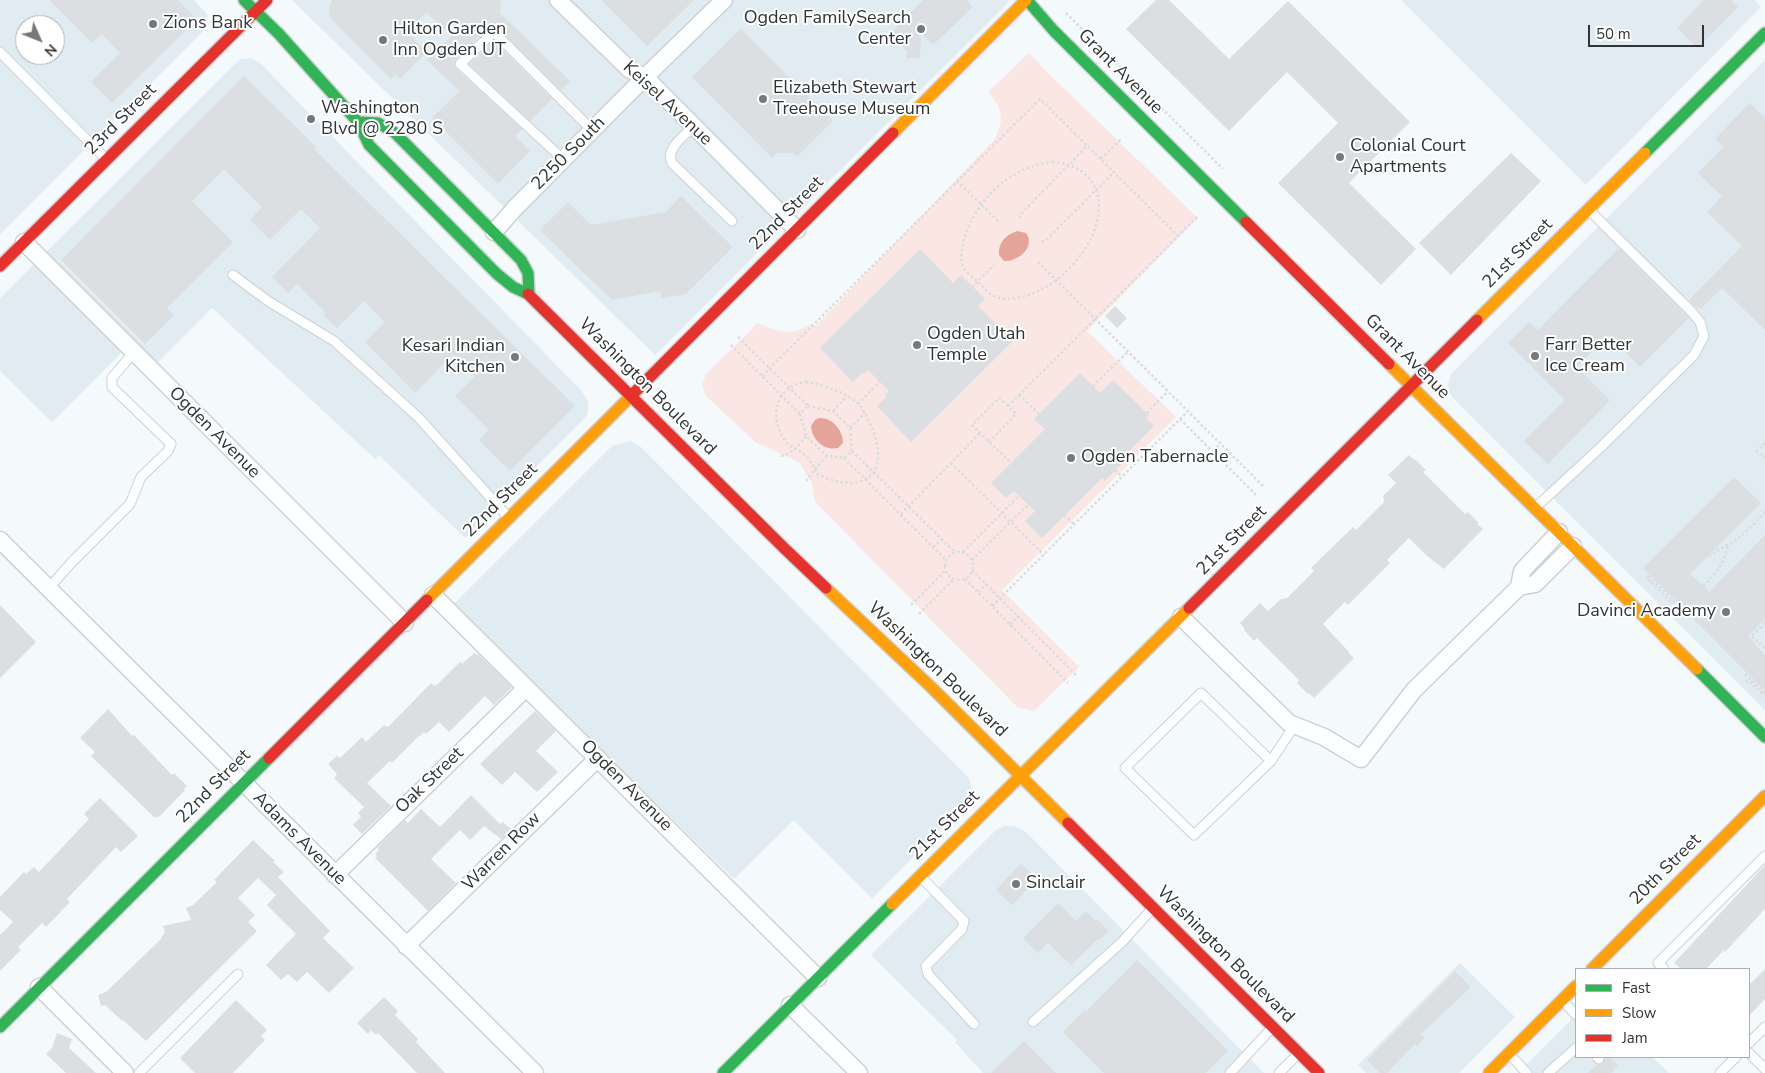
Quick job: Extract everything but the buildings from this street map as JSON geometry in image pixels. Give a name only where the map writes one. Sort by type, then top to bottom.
[{"type":"street","name":"Washington Boulevard","points":[[244,0],[279,34],[358,122],[360,130],[369,145],[504,281],[512,287],[529,294],[784,548],[884,641],[1319,1073]]},
{"type":"street","name":"23rd Street","points":[[0,266],[267,0]]},
{"type":"street","name":"Keisel Avenue","points":[[558,0],[630,70],[645,78],[797,230]]},
{"type":"street","name":"2250 South","points":[[494,232],[592,131],[724,0]]},
{"type":"street","name":"22nd Street","points":[[0,1027],[1027,0]]},
{"type":"street","name":"Grant Avenue","points":[[1027,0],[1054,31],[1765,737]]},
{"type":"street","name":"21st Street","points":[[723,1073],[1765,33]]},
{"type":"street","points":[[358,122],[378,123],[394,132],[494,232],[525,266],[530,280],[529,294]]},
{"type":"street","name":"Ogden Avenue","points":[[24,242],[405,622]]},
{"type":"street","points":[[1519,587],[1522,571],[1559,532]]},
{"type":"street","name":"Adams Avenue","points":[[0,540],[535,1073]]},
{"type":"street","points":[[1181,616],[1289,723],[1324,737],[1361,759],[1414,690],[1519,587],[1535,584],[1573,546]]},
{"type":"street","name":"Ogden Avenue","points":[[433,595],[818,978]]},
{"type":"street","name":"Oak Street","points":[[335,875],[526,688]]},
{"type":"street","name":"Warren Row","points":[[406,946],[598,758]]},
{"type":"street","name":"20th Street","points":[[1593,968],[1765,796]]},
{"type":"street","points":[[39,987],[125,1073]]},
{"type":"street","points":[[1490,1073],[1575,987]]},
{"type":"street","points":[[790,1005],[859,1073]]},
{"type":"lane","points":[[564,160],[460,64],[494,32],[592,131]]},
{"type":"lane","points":[[0,52],[107,159]]},
{"type":"lane","points":[[694,126],[670,152],[670,159],[672,164],[732,221]]},
{"type":"lane","points":[[1535,508],[1601,447],[1694,355],[1704,336],[1700,322],[1691,311],[1588,209]]},
{"type":"lane","points":[[233,275],[268,301],[334,341],[418,417],[509,518]]},
{"type":"lane","points":[[49,588],[71,563],[130,504],[141,477],[168,451],[171,444],[112,387],[112,378],[134,352]]},
{"type":"lane","points":[[1271,761],[1201,693],[1125,768],[1194,835],[1271,761],[1294,726]]},
{"type":"lane","points":[[1663,968],[1658,963],[1765,856]]},
{"type":"lane","points":[[919,876],[964,921],[962,929],[926,966],[928,974],[974,1024]]},
{"type":"lane","points":[[1033,1022],[1122,942],[1153,908]]},
{"type":"lane","points":[[139,1073],[238,974]]},
{"type":"lane","points":[[1562,1000],[1575,1014]]},
{"type":"lane","points":[[1230,1073],[1273,1027]]},
{"type":"lane","points":[[1750,1042],[1765,1027]]},
{"type":"lane","points":[[1548,1073],[1575,1049]]},
{"type":"lane","points":[[1279,1073],[1299,1053]]},
{"type":"lane","points":[[1508,1054],[1527,1073]]},
{"type":"lane","points":[[1750,1054],[1765,1069]]},
{"type":"lane","points":[[1720,1073],[1735,1058]]},
{"type":"path","points":[[762,376],[1040,99],[1178,236]]},
{"type":"path","points":[[1101,159],[1122,138]]},
{"type":"path","points":[[1019,218],[1088,146]]},
{"type":"path","points":[[1052,162],[1070,164],[1086,173],[1096,189],[1098,210],[1092,236],[1078,258],[1056,280],[1023,297],[998,299],[991,295],[964,268],[962,251],[974,215],[999,185],[1024,169],[1037,164],[1052,162]]},
{"type":"path","points":[[1042,242],[1114,172]]},
{"type":"path","points":[[957,181],[999,222]]},
{"type":"path","points":[[1008,406],[1197,217]]},
{"type":"path","points":[[1038,262],[1264,487]]},
{"type":"path","points":[[972,286],[994,265]]},
{"type":"path","points":[[738,337],[808,406],[833,411],[850,428],[852,451],[955,552]]},
{"type":"path","points":[[730,345],[800,414],[806,436],[828,456],[844,458],[946,560]]},
{"type":"path","points":[[1093,386],[1128,352]]},
{"type":"path","points":[[858,404],[880,382]]},
{"type":"path","points":[[798,383],[816,383],[847,396],[858,404],[865,414],[877,443],[878,454],[874,472],[866,480],[840,483],[817,474],[815,468],[801,452],[789,445],[784,438],[777,419],[777,409],[781,395],[789,387],[798,383]]},
{"type":"path","points":[[1147,413],[1168,392]]},
{"type":"path","points":[[1019,394],[1039,414]]},
{"type":"path","points":[[833,411],[847,396]]},
{"type":"path","points":[[990,442],[1016,414],[999,398],[972,425],[1011,463]]},
{"type":"path","points":[[800,414],[808,406]]},
{"type":"path","points":[[992,606],[1188,411]]},
{"type":"path","points":[[850,428],[865,414]]},
{"type":"path","points":[[1180,419],[1256,495]]},
{"type":"path","points":[[901,515],[980,433]]},
{"type":"path","points":[[781,456],[795,449],[806,436]]},
{"type":"path","points":[[1765,443],[1757,451],[1765,458]]},
{"type":"path","points":[[1205,462],[1204,460],[1220,444]]},
{"type":"path","points":[[844,458],[852,451]]},
{"type":"path","points":[[806,482],[815,468],[828,456]]},
{"type":"path","points":[[951,462],[1044,555]]},
{"type":"path","points":[[1115,470],[1122,477]]},
{"type":"path","points":[[963,552],[1019,496]]},
{"type":"path","points":[[972,560],[1028,504]]},
{"type":"path","points":[[1709,555],[1728,545],[1753,526],[1765,512]]},
{"type":"path","points":[[1064,515],[1075,525]]},
{"type":"path","points":[[933,547],[942,539]]},
{"type":"path","points":[[1703,586],[1714,575],[1725,559],[1728,545]]},
{"type":"path","points":[[919,614],[954,579],[965,578],[972,570],[972,560],[963,552],[955,552],[949,555],[946,560],[946,570],[954,579]]},
{"type":"path","points":[[910,606],[946,570]]},
{"type":"path","points":[[972,570],[1076,675]]},
{"type":"path","points":[[1649,575],[1674,601],[1672,603],[1651,585],[1647,578],[1649,575]]},
{"type":"path","points":[[965,578],[1068,683]]},
{"type":"path","points":[[978,592],[986,584]]},
{"type":"path","points":[[1010,624],[1018,616]]},
{"type":"path","points":[[1765,623],[1751,636],[1765,648]]},
{"type":"path","points":[[1746,673],[1765,695],[1747,681],[1744,675],[1746,673]]},
{"type":"shaded area","points":[[0,0],[194,0],[206,13],[208,19],[206,28],[0,234]]},
{"type":"shaded area","points":[[292,0],[1007,0],[1009,2],[655,355]]},
{"type":"shaded area","points":[[1401,0],[1755,0],[1761,7],[1586,185]]},
{"type":"shaded area","points":[[1029,53],[1198,218],[1087,331],[1176,417],[1002,590],[1079,667],[1034,711],[1017,707],[815,502],[812,483],[799,462],[755,442],[706,396],[702,385],[706,374],[758,323],[784,332],[797,331],[811,324],[816,326],[994,140],[1000,126],[1001,115],[997,104],[988,92]]},
{"type":"shaded area","points":[[251,58],[260,63],[581,390],[588,401],[588,413],[584,419],[465,538],[379,455],[375,459],[212,308],[154,366],[131,343],[52,422],[0,371],[0,298],[238,61]]},
{"type":"shaded area","points":[[1765,60],[1765,710],[1452,397],[1448,384],[1451,374]]},
{"type":"shaded area","points":[[1017,231],[1026,233],[1029,243],[1027,248],[1024,253],[1015,259],[1004,261],[999,255],[1001,243],[1006,237]]},
{"type":"shaded area","points":[[819,418],[832,422],[839,429],[843,443],[838,448],[828,448],[816,440],[811,426]]},
{"type":"shaded area","points":[[630,441],[641,447],[970,781],[972,793],[967,803],[872,898],[794,820],[734,879],[453,605],[612,446]]},
{"type":"shaded area","points":[[1004,826],[1015,826],[1026,832],[1264,1073],[983,1073],[955,1042],[957,1040],[871,955],[996,830]]},
{"type":"shaded area","points":[[1460,963],[1515,1017],[1459,1073],[1366,1073],[1358,1065]]},
{"type":"shaded area","points":[[1575,1016],[1575,1058],[1653,1058],[1669,1073],[1518,1073]]},
{"type":"traffic: fast","points":[[244,0],[279,34],[358,122],[369,145],[497,274],[513,287],[528,294]]},
{"type":"traffic: fast","points":[[1027,0],[1054,31],[1246,222]]},
{"type":"traffic: fast","points":[[1645,153],[1765,33]]},
{"type":"traffic: fast","points":[[358,122],[378,123],[394,132],[521,260],[528,273],[529,294]]},
{"type":"traffic: fast","points":[[1697,669],[1765,737]]},
{"type":"traffic: fast","points":[[0,1027],[269,758]]},
{"type":"traffic: fast","points":[[723,1073],[892,904]]},
{"type":"traffic: slow","points":[[893,133],[1026,0]]},
{"type":"traffic: slow","points":[[1477,320],[1645,153]]},
{"type":"traffic: slow","points":[[1389,364],[1697,669]]},
{"type":"traffic: slow","points":[[427,600],[631,396]]},
{"type":"traffic: slow","points":[[826,588],[930,686],[1068,823]]},
{"type":"traffic: slow","points":[[892,904],[1189,608]]},
{"type":"traffic: slow","points":[[1593,968],[1765,796]]},
{"type":"traffic: slow","points":[[1489,1073],[1575,987]]},
{"type":"traffic: jam","points":[[0,266],[267,0]]},
{"type":"traffic: jam","points":[[631,396],[893,133]]},
{"type":"traffic: jam","points":[[1246,222],[1389,364]]},
{"type":"traffic: jam","points":[[528,294],[826,588]]},
{"type":"traffic: jam","points":[[1189,608],[1477,320]]},
{"type":"traffic: jam","points":[[269,758],[427,600]]},
{"type":"traffic: jam","points":[[1068,823],[1319,1073]]},
{"type":"place","name":"Zions Bank","points":[[153,24]]},
{"type":"place","name":"Ogden FamilySearch Center","points":[[921,29]]},
{"type":"place","name":"Hilton Garden Inn Ogden UT","points":[[383,40]]},
{"type":"place","name":"Elizabeth Stewart Treehouse Museum","points":[[763,99]]},
{"type":"place","name":"Washington Blvd @ 2280 S","points":[[311,119]]},
{"type":"place","name":"Colonial Court Apartments","points":[[1340,157]]},
{"type":"place","name":"Ogden Utah Temple","points":[[917,345]]},
{"type":"place","name":"Farr Better Ice Cream","points":[[1535,356]]},
{"type":"place","name":"Kesari Indian Kitchen","points":[[515,357]]},
{"type":"place","name":"Ogden Tabernacle","points":[[1071,458]]},
{"type":"place","name":"Davinci Academy","points":[[1726,612]]},
{"type":"place","name":"Sinclair","points":[[1016,884]]}]
